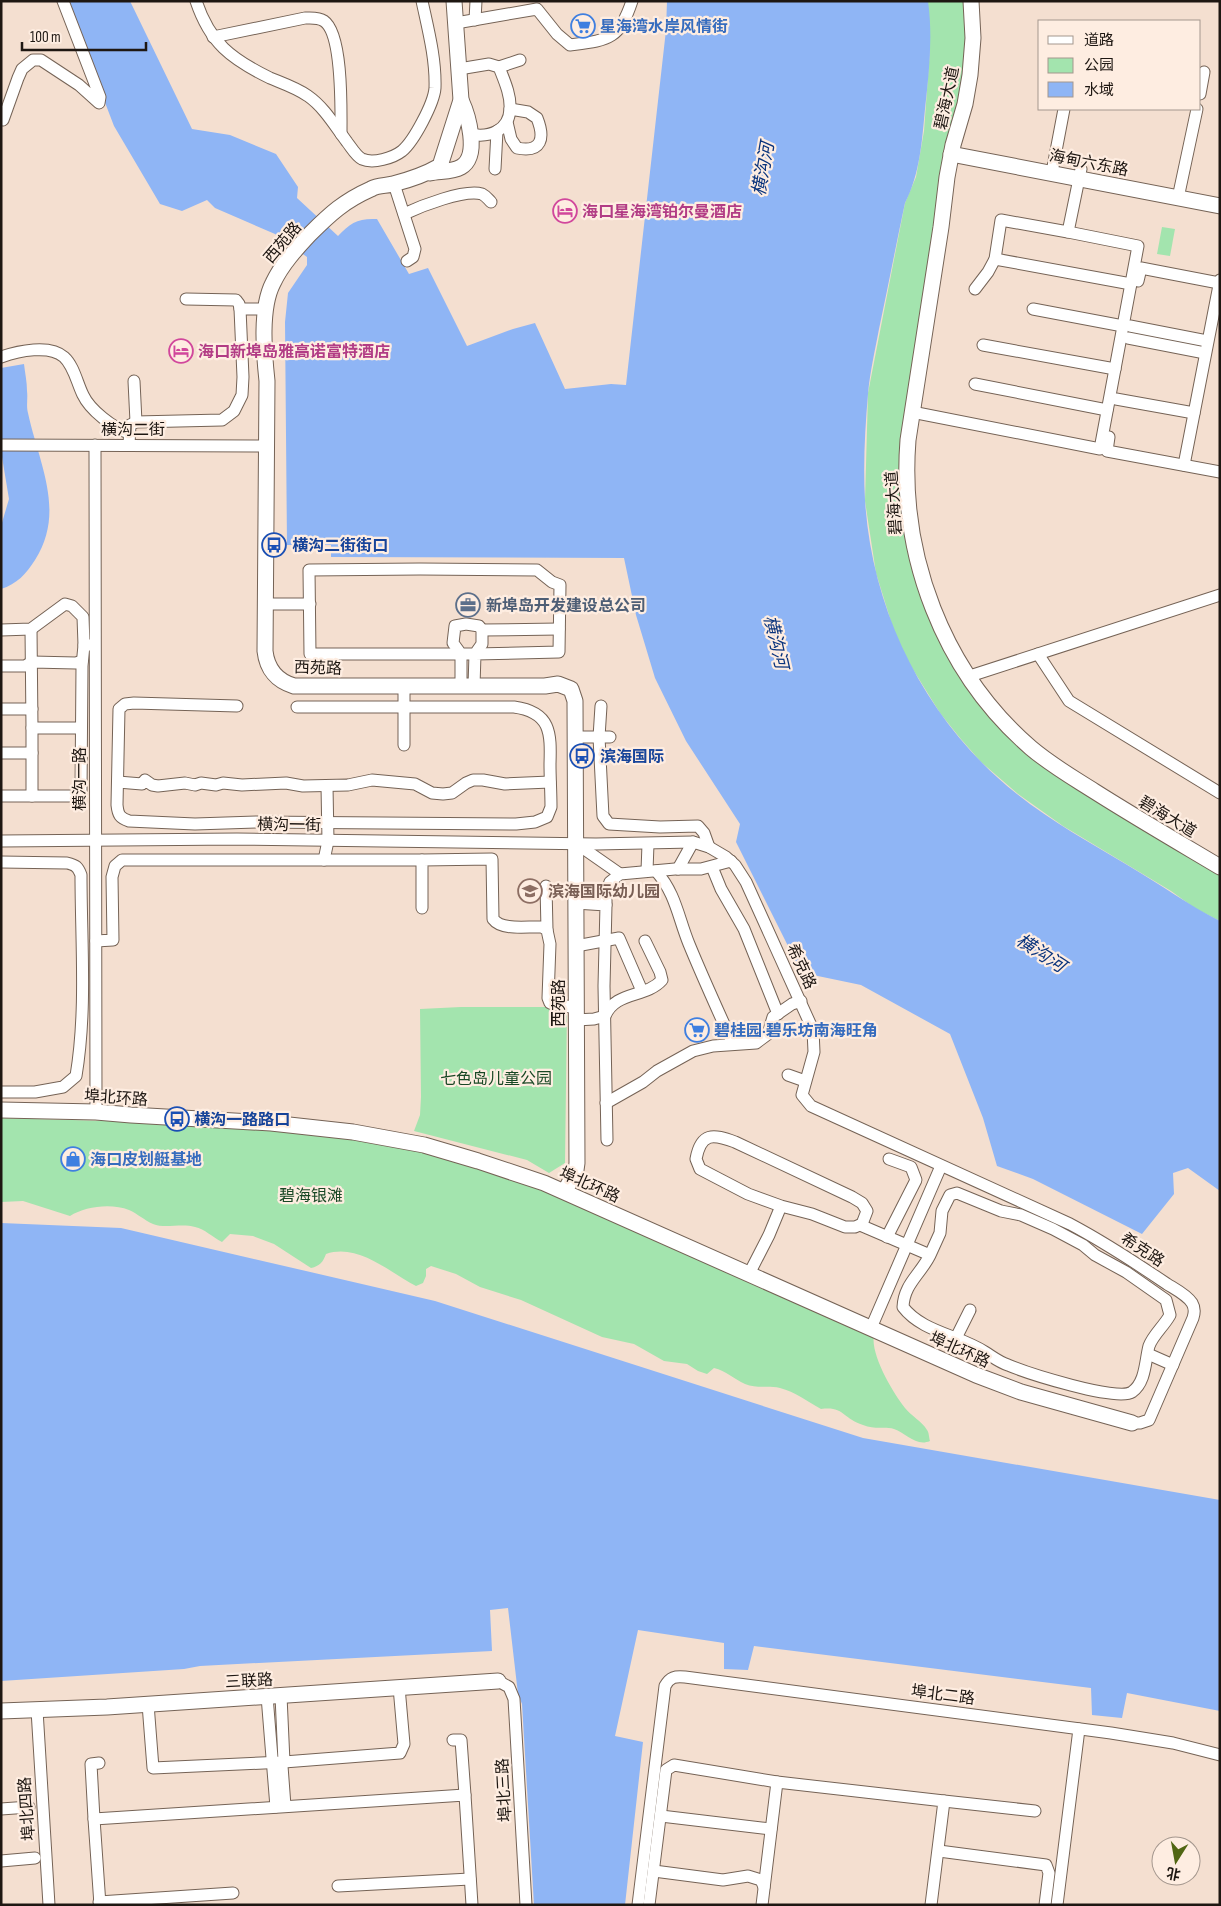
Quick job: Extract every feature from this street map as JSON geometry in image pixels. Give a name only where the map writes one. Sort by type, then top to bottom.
[{"type":"main road","points":[[428,173],[440,166],[461,100],[454,1]]},
{"type":"main road","name":"碧海大道","points":[[971,1],[973,38],[970,75],[955,150],[914,413],[907,471],[908,506],[915,549],[925,590],[946,640],[987,703],[1006,723],[1045,759],[1073,779],[1220,867]]},
{"type":"main road","name":"碧海大道","points":[[955,150],[971,106],[976,75],[978,1]]},
{"type":"main road","name":"西苑路","points":[[461,100],[468,114],[471,147],[468,159],[462,166],[428,173],[394,184],[374,187],[334,210],[282,266],[272,284],[266,309],[265,327],[266,661],[272,672],[286,683],[304,686],[545,686],[558,684],[566,685],[571,689],[575,701],[576,1170],[565,1192]]},
{"type":"main road","name":"海甸六东路","points":[[955,150],[1179,193],[1220,197]]},
{"type":"main road","name":"海甸六东路","points":[[1179,193],[1220,206]]},
{"type":"main road","name":"碧海大道","points":[[914,413],[911,469],[912,500],[918,546],[938,611],[973,675],[1009,720],[1049,756],[1099,789],[1220,862]]},
{"type":"main road","name":"埠北环路","points":[[1,1110],[96,1112],[131,1116],[270,1123],[353,1132],[424,1145],[520,1174],[565,1192],[998,1384],[1132,1423]]},
{"type":"main road","name":"三联路","points":[[1,1711],[148,1704],[498,1681]]},
{"type":"street","points":[[3,120],[22,69],[33,60],[41,60],[78,85],[99,103],[100,97],[63,1]]},
{"type":"street","points":[[196,1],[202,19],[222,48],[246,64],[304,93],[317,102],[362,159],[375,160],[388,158],[401,152],[410,142],[424,118],[435,90],[432,53],[422,1]]},
{"type":"street","points":[[475,20],[476,1]]},
{"type":"street","points":[[456,23],[535,5],[557,34],[570,45],[594,42],[615,34],[625,22],[632,1]]},
{"type":"street","points":[[213,37],[305,18],[323,20],[328,24],[336,47],[342,95],[341,134]]},
{"type":"street","points":[[459,69],[489,64],[499,67],[520,60]]},
{"type":"street","points":[[499,67],[508,96],[510,110],[507,122],[511,139],[517,148],[531,150],[537,146],[541,136],[537,118],[528,112],[510,110]]},
{"type":"street","points":[[1201,88],[1204,72]]},
{"type":"street","points":[[1053,168],[1064,110]]},
{"type":"street","points":[[1179,193],[1197,110]]},
{"type":"street","points":[[470,134],[491,135],[507,122]]},
{"type":"street","points":[[495,169],[497,132]]},
{"type":"street","points":[[1068,232],[1080,173]]},
{"type":"street","points":[[394,184],[415,250],[413,257],[407,261]]},
{"type":"street","points":[[404,214],[454,196],[478,194],[484,195],[491,202]]},
{"type":"street","points":[[975,289],[988,272],[994,259],[1002,220],[1138,246],[1126,326],[1128,338],[1116,399],[1103,450]]},
{"type":"street","points":[[994,259],[1131,284]]},
{"type":"street","points":[[1103,450],[1107,410],[1115,369],[1141,268],[1220,282],[1184,465]]},
{"type":"street","points":[[129,445],[130,425],[136,422],[222,420],[234,411],[242,395],[240,304],[236,300],[186,299]]},
{"type":"street","points":[[240,309],[266,309]]},
{"type":"street","points":[[1033,309],[1126,326],[1206,347]]},
{"type":"street","points":[[1128,338],[1206,347]]},
{"type":"street","points":[[983,344],[1115,369]]},
{"type":"street","points":[[1,356],[24,351],[45,350],[60,354],[70,365],[82,394],[94,411],[118,430],[129,432]]},
{"type":"street","points":[[134,381],[136,422]]},
{"type":"street","points":[[975,384],[1107,410]]},
{"type":"street","points":[[1116,399],[1194,413]]},
{"type":"street","points":[[914,413],[1220,472]]},
{"type":"street","name":"横沟二街","points":[[1,445],[265,446]]},
{"type":"street","name":"横沟一路","points":[[95,445],[96,1112]]},
{"type":"street","points":[[309,570],[536,570],[552,582],[560,585],[559,629],[559,652],[310,654],[309,570]]},
{"type":"street","points":[[973,675],[1220,595]]},
{"type":"street","points":[[1,630],[31,629],[65,604],[72,606],[83,617],[81,793],[77,796],[1,796]]},
{"type":"street","points":[[265,604],[310,604]]},
{"type":"street","points":[[466,624],[479,626],[482,630],[482,644],[475,654],[467,686],[461,654],[453,643],[455,626],[466,624]]},
{"type":"street","points":[[31,629],[32,796]]},
{"type":"street","points":[[482,630],[559,629]]},
{"type":"street","points":[[84,645],[96,644]]},
{"type":"street","points":[[1038,654],[1069,702],[1220,793]]},
{"type":"street","points":[[1,666],[25,666],[32,662],[76,663],[82,661]]},
{"type":"street","points":[[404,686],[404,745]]},
{"type":"street","points":[[237,706],[125,704],[119,709],[118,814],[121,819],[129,822],[195,824],[256,822],[516,824],[535,822],[547,817],[551,807],[551,736],[544,722],[532,711],[514,707],[298,707]]},
{"type":"street","points":[[601,706],[604,737],[603,816],[608,824],[698,826],[704,833],[709,847]]},
{"type":"street","points":[[1,709],[32,709]]},
{"type":"street","points":[[32,728],[81,728]]},
{"type":"street","points":[[575,737],[604,737]]},
{"type":"street","points":[[1,753],[32,753]]},
{"type":"street","points":[[118,782],[142,784],[145,780],[152,785],[158,786],[185,783],[195,785],[201,783],[212,785],[223,783],[236,785],[286,783],[303,786],[328,786],[348,785],[372,780],[390,783],[405,782],[415,784],[432,793],[443,794],[452,793],[473,780],[505,784],[550,782]]},
{"type":"street","points":[[324,860],[328,841],[328,786]]},
{"type":"street","name":"横沟一街","points":[[1,841],[237,839],[576,843]]},
{"type":"street","points":[[678,869],[692,842]]},
{"type":"street","name":"希克路","points":[[576,843],[648,844],[692,842],[709,847],[731,861],[746,882],[810,1022],[815,1038],[813,1060],[802,1094],[811,1106],[1070,1224],[1098,1239],[1189,1299],[1193,1304],[1194,1313],[1149,1420],[1132,1423]]},
{"type":"street","points":[[576,843],[620,874]]},
{"type":"street","points":[[648,844],[651,872],[667,884],[690,947],[734,1044]]},
{"type":"street","points":[[96,941],[113,940],[112,877],[115,866],[122,860],[492,859],[493,919],[497,924],[542,927],[548,930]]},
{"type":"street","points":[[422,860],[422,908]]},
{"type":"street","points":[[607,1140],[605,939],[606,893],[610,882],[620,874],[712,867],[731,861]]},
{"type":"street","points":[[1,862],[67,863],[79,868],[81,875],[82,1020],[76,1076],[63,1087],[35,1092],[1,1092]]},
{"type":"street","points":[[712,867],[721,889],[744,929],[778,1014]]},
{"type":"street","points":[[546,886],[550,944],[548,998],[550,1003],[594,1019],[605,1016],[612,1003],[658,983],[662,980],[660,972],[645,941]]},
{"type":"street","points":[[576,902],[606,905]]},
{"type":"street","points":[[744,929],[762,918]]},
{"type":"street","points":[[81,919],[96,919]]},
{"type":"street","points":[[576,946],[605,939],[619,938],[642,991]]},
{"type":"street","points":[[606,1103],[693,1050],[756,1042],[768,1034],[773,1017],[792,1004],[801,1001]]},
{"type":"street","points":[[788,1075],[805,1081]]},
{"type":"street","points":[[710,1136],[722,1137],[735,1142],[852,1197],[862,1203],[867,1211],[862,1224],[845,1228],[812,1214],[781,1206],[748,1194],[700,1169],[696,1159],[702,1141],[710,1136]]},
{"type":"street","points":[[871,1328],[895,1243],[916,1180],[911,1167],[890,1159]]},
{"type":"street","points":[[895,1243],[941,1166]]},
{"type":"street","points":[[957,1193],[1001,1211],[1021,1215],[1083,1245],[1095,1255],[1126,1272],[1166,1300],[1170,1315],[1154,1337],[1140,1383],[1132,1392],[1123,1395],[1080,1387],[1007,1365],[995,1360],[985,1352],[916,1321],[903,1307],[903,1296],[930,1255],[940,1233],[942,1211],[950,1195],[957,1193]]},
{"type":"street","points":[[749,1274],[781,1206]]},
{"type":"street","points":[[860,1225],[895,1243],[930,1255]]},
{"type":"street","points":[[956,1338],[970,1310]]},
{"type":"street","points":[[1148,1354],[1172,1365]]},
{"type":"street","name":"埠北二路","points":[[638,1905],[665,1686],[671,1678],[678,1676],[1145,1738],[1220,1755]]},
{"type":"street","name":"埠北三路","points":[[498,1681],[509,1687],[514,1699],[526,1905]]},
{"type":"street","points":[[148,1704],[153,1768],[284,1762],[400,1753],[404,1744],[399,1687]]},
{"type":"street","points":[[274,1696],[272,1762],[281,1807]]},
{"type":"street","points":[[274,1696],[284,1762],[282,1766],[281,1807]]},
{"type":"street","name":"埠北四路","points":[[37,1710],[49,1905]]},
{"type":"street","points":[[1057,1905],[1079,1729]]},
{"type":"street","points":[[453,1740],[461,1740],[472,1905]]},
{"type":"street","points":[[99,1763],[91,1764],[100,1903],[233,1893]]},
{"type":"street","points":[[649,1905],[666,1770],[674,1765],[777,1782],[1035,1811]]},
{"type":"street","points":[[762,1905],[777,1782]]},
{"type":"street","points":[[94,1819],[465,1795]]},
{"type":"street","points":[[931,1905],[944,1801]]},
{"type":"street","points":[[1,1809],[29,1808]]},
{"type":"street","points":[[661,1816],[771,1829]]},
{"type":"street","points":[[939,1851],[1046,1865],[1049,1873],[1045,1905]]},
{"type":"street","points":[[1,1861],[34,1858]]},
{"type":"street","points":[[654,1870],[724,1880],[748,1876],[761,1880],[764,1887]]},
{"type":"street","points":[[338,1886],[470,1879]]},
{"type":"green space","points":[[927,1],[963,1],[971,65],[944,195],[908,506],[925,590],[958,661],[1012,730],[1220,867],[1220,921],[1196,909],[1171,891],[1063,826],[1018,794],[981,762],[940,713],[904,655],[893,628],[876,573],[865,501],[868,393],[905,203],[916,177],[924,131],[930,49]]},
{"type":"green space","points":[[1162,227],[1175,229],[1170,256],[1157,254]]},
{"type":"green space","name":"七色岛儿童公园","points":[[567,1007],[565,1163],[549,1173],[527,1160],[414,1131],[420,1115],[421,1097],[420,1009]]},
{"type":"green space","name":"碧海银滩","points":[[1,1118],[169,1123],[282,1130],[393,1146],[447,1158],[496,1173],[593,1212],[874,1335],[875,1352],[889,1383],[905,1408],[925,1427],[930,1441],[916,1441],[894,1429],[863,1425],[839,1411],[821,1409],[785,1390],[776,1387],[749,1385],[714,1368],[707,1374],[687,1364],[664,1361],[634,1344],[602,1337],[521,1300],[480,1287],[456,1274],[431,1266],[426,1269],[423,1283],[416,1286],[373,1261],[350,1252],[326,1254],[321,1263],[311,1268],[274,1244],[253,1236],[230,1234],[222,1242],[199,1228],[158,1225],[122,1208],[107,1206],[91,1208],[70,1216],[23,1201],[1,1202]]},
{"type":"water","name":"横沟河","points":[[66,1],[130,1],[192,129],[230,135],[276,154],[298,187],[297,198],[338,236],[355,222],[365,219],[377,219],[409,274],[428,268],[467,346],[535,323],[565,389],[611,384],[626,385],[666,30],[667,1],[928,1],[930,55],[920,157],[914,181],[905,203],[874,353],[868,394],[864,474],[865,500],[870,542],[879,584],[893,625],[910,664],[932,700],[957,735],[985,766],[1017,794],[1058,823],[1220,921],[1220,1191],[1188,1168],[1173,1173],[1174,1194],[1142,1234],[1033,1179],[997,1166],[983,1118],[950,1034],[861,985],[813,975],[796,962],[736,842],[740,824],[686,741],[655,678],[636,615],[624,558],[331,557],[331,545],[287,545],[285,322],[288,293],[307,265],[307,257],[275,234],[215,208],[207,200],[182,211],[160,204],[114,126]]},
{"type":"water","points":[[24,364],[27,384],[27,410],[47,487],[49,524],[44,542],[32,565],[16,581],[1,589],[1,526],[9,499],[1,451],[1,368]]},
{"type":"water","points":[[1,1223],[121,1228],[435,1301],[863,1438],[1220,1500],[1220,1711],[1127,1693],[1122,1718],[1092,1715],[1091,1688],[754,1646],[748,1670],[724,1669],[724,1643],[638,1630],[615,1736],[643,1742],[625,1905],[534,1905],[522,1704],[518,1694],[508,1608],[490,1610],[492,1651],[200,1666],[184,1669],[1,1681]]},
{"type":"place","name":"星海湾水岸风情街","points":[[583,26]]},
{"type":"place","name":"海口星海湾铂尔曼酒店","points":[[565,211]]},
{"type":"place","name":"海口新埠岛雅高诺富特酒店","points":[[181,351]]},
{"type":"place","name":"横沟二街街口","points":[[274,545]]},
{"type":"place","name":"新埠岛开发建设总公司","points":[[468,605]]},
{"type":"place","name":"滨海国际","points":[[582,756]]},
{"type":"place","name":"滨海国际幼儿园","points":[[530,891]]},
{"type":"place","name":"碧桂园·碧乐坊南海旺角","points":[[697,1030]]},
{"type":"place","name":"横沟一路路口","points":[[177,1119]]},
{"type":"place","name":"海口皮划艇基地","points":[[73,1159]]}]
